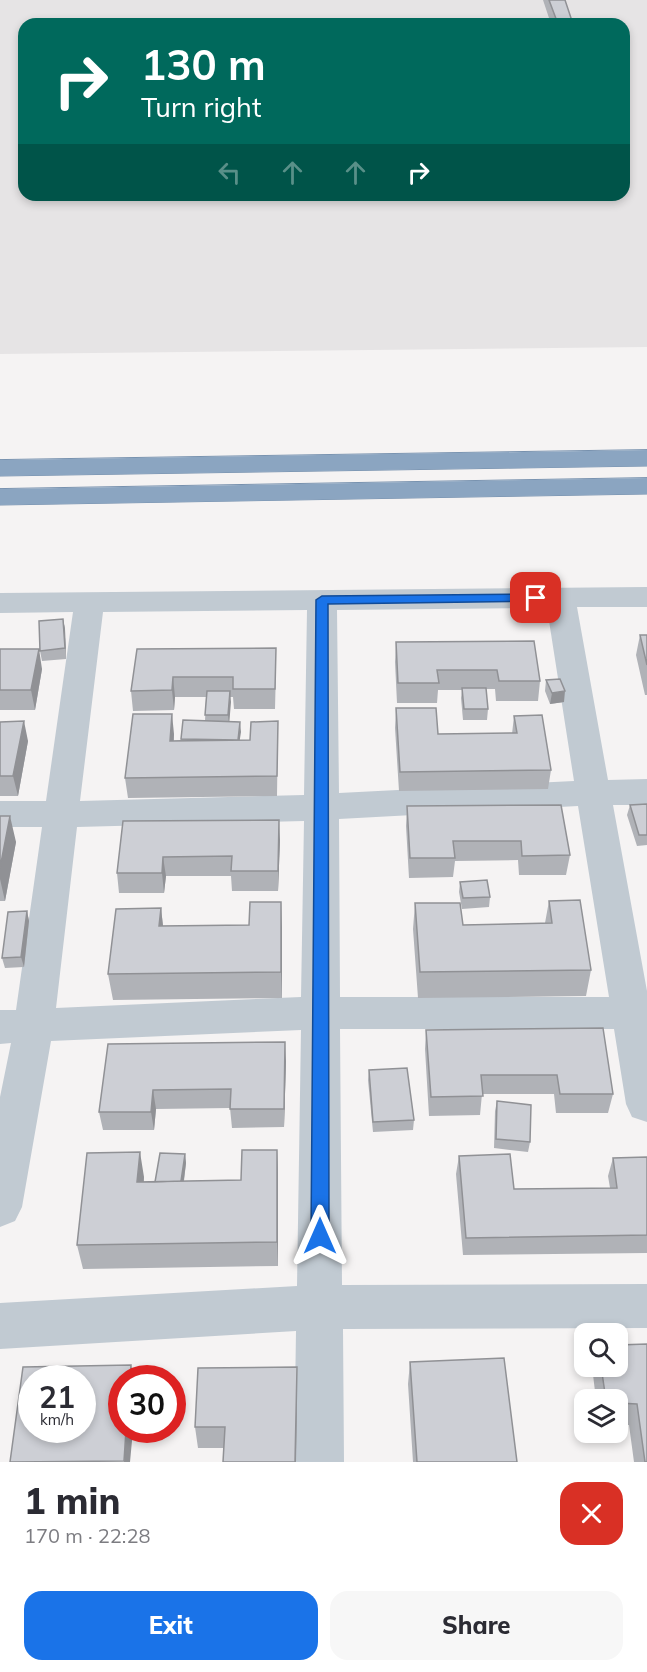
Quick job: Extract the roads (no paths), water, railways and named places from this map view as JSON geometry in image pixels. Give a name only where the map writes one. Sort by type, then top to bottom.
[{"type":"highway","points":[[0,468],[647,458]]},
{"type":"highway","points":[[0,497],[647,486]]},
{"type":"street","points":[[0,603],[647,597]]},
{"type":"street","points":[[560,598],[594,793],[639,1014],[647,1104]]},
{"type":"street","points":[[319,1462],[322,600]]},
{"type":"street","points":[[0,1207],[17,1026],[61,814],[89,603]]},
{"type":"street","points":[[0,814],[322,807],[647,792]]},
{"type":"street","points":[[17,1026],[322,1013],[639,1014]]},
{"type":"street","points":[[0,1326],[320,1307],[647,1306]]}]
